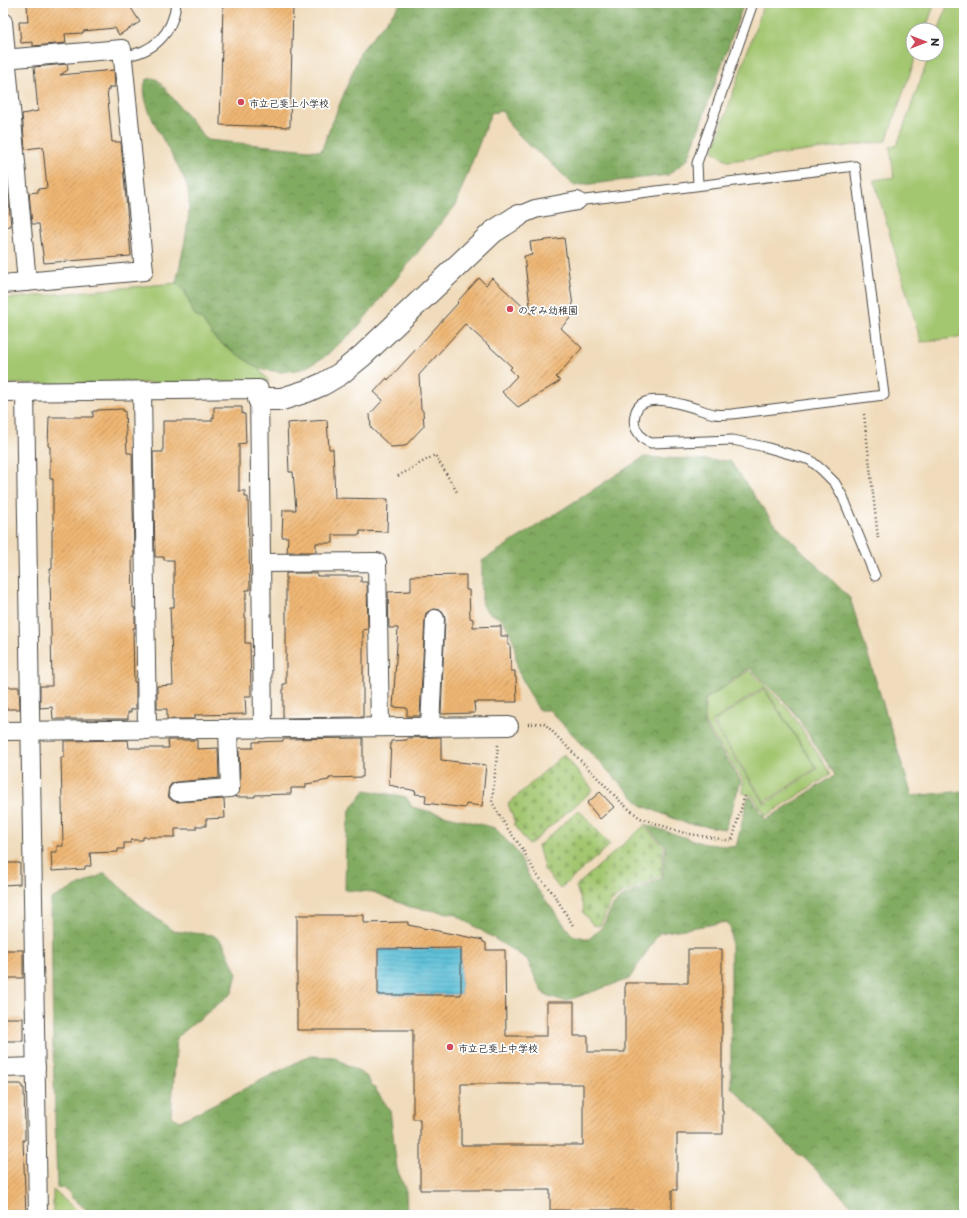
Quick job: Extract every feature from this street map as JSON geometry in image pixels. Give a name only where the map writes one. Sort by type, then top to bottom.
[{"type":"street","points":[[3,22],[5,59],[28,282]]},
{"type":"street","points":[[3,284],[144,271],[122,48],[5,59]]},
{"type":"street","points":[[259,399],[282,399],[308,391],[340,374],[362,356],[493,232],[518,216],[535,209],[577,201]]},
{"type":"street","points":[[3,392],[259,389],[263,729]]},
{"type":"street","points":[[142,391],[147,730]]},
{"type":"street","points":[[25,392],[38,1215]]},
{"type":"street","points":[[261,563],[377,562],[380,727]]},
{"type":"street","points":[[430,727],[435,619]]},
{"type":"street","points":[[3,731],[504,726]]},
{"type":"street","points":[[178,792],[230,788],[228,729]]},
{"type":"street","points":[[3,1068],[36,1067]]},
{"type":"lane","points":[[123,56],[136,55],[152,47],[160,40],[170,26],[174,16],[176,3]]},
{"type":"lane","points":[[698,185],[696,163],[753,3]]},
{"type":"lane","points":[[577,201],[855,166],[884,395],[732,414],[716,414],[669,402],[652,400],[644,402],[637,409],[634,416],[634,425],[641,438],[651,443],[733,440],[765,447],[810,460],[835,483],[843,497],[875,576]]},
{"type":"path","points":[[863,410],[877,527]]},
{"type":"path","points":[[398,476],[435,455],[456,492]]},
{"type":"path","points":[[544,722],[623,804],[640,818],[684,833],[732,840],[745,794]]},
{"type":"path","points":[[504,726],[498,746],[492,802],[507,828],[522,848],[536,874],[553,893],[574,927]]},
{"type":"green space","points":[[401,3],[577,3],[580,5],[581,3],[744,3],[688,159],[668,175],[574,186],[511,127],[502,111],[491,113],[455,206],[356,329],[323,358],[303,369],[281,372],[259,369],[215,339],[202,320],[194,314],[185,292],[176,283],[184,248],[188,220],[189,196],[187,186],[182,175],[152,118],[144,91],[146,80],[152,78],[158,80],[207,140],[321,151],[361,51]]},
{"type":"green space","points":[[764,3],[935,3],[928,22],[905,22],[905,62],[914,62],[886,141],[728,161],[713,151]]},
{"type":"green space","points":[[948,3],[964,3],[964,337],[921,342],[874,180],[894,177],[890,147],[897,145],[927,62],[945,62],[945,22],[941,22]]},
{"type":"green space","points":[[176,283],[185,292],[194,314],[202,320],[215,339],[259,369],[269,382],[3,384],[3,299]]},
{"type":"green space","points":[[644,457],[730,461],[772,521],[850,598],[912,796],[964,791],[964,1215],[861,1215],[803,1157],[795,1152],[731,1087],[731,929],[727,922],[659,933],[629,979],[565,1001],[545,995],[536,980],[527,959],[455,914],[410,907],[373,892],[345,890],[346,837],[350,810],[365,790],[406,797],[412,807],[495,828],[517,852],[532,882],[572,935],[589,939],[602,927],[612,907],[620,898],[662,878],[666,847],[644,824],[705,844],[736,847],[748,797],[752,798],[766,820],[835,775],[792,709],[750,668],[704,700],[704,724],[741,781],[725,829],[685,823],[641,805],[549,710],[539,710],[518,671],[514,643],[503,620],[488,612],[482,605],[482,561]]},
{"type":"green space","points":[[750,670],[790,711],[831,774],[766,816],[753,796],[743,793],[743,780],[705,723],[705,700]],"holes":[[[764,687],[817,769],[765,804],[711,722]]]},
{"type":"green space","points":[[764,689],[816,768],[765,802],[713,722]]},
{"type":"green space","points":[[564,754],[593,790],[529,845],[513,824],[515,823],[508,804]]},
{"type":"green space","points":[[579,810],[610,845],[560,889],[543,868],[538,846]]},
{"type":"green space","points":[[644,826],[664,847],[661,876],[618,896],[610,904],[600,926],[593,925],[582,911],[584,910],[576,886]]},
{"type":"green space","points":[[105,873],[144,909],[173,931],[213,935],[223,943],[237,974],[232,993],[177,1037],[171,1116],[180,1121],[309,1056],[334,1057],[366,1076],[390,1110],[397,1169],[406,1191],[407,1215],[93,1215],[71,1197],[70,1193],[63,1188],[57,1187],[51,899]]},
{"type":"green space","points":[[53,1190],[82,1215],[53,1215]]},
{"type":"water","points":[[461,948],[461,995],[378,995],[378,949]]},
{"type":"building","points":[[27,3],[128,3],[140,22],[119,35],[115,28],[83,31],[83,33],[65,34],[66,43],[33,46],[33,42],[21,43],[19,22],[28,22]]},
{"type":"building","points":[[223,3],[293,4],[290,127],[220,125]]},
{"type":"building","points":[[67,64],[68,70],[60,75],[114,70],[115,87],[109,87],[109,90],[107,90],[112,142],[121,142],[131,256],[44,263],[39,224],[32,224],[29,193],[38,192],[38,189],[47,188],[43,147],[25,149],[22,114],[38,111],[34,67]]},
{"type":"building","points":[[3,195],[8,195],[11,226],[3,227]]},
{"type":"building","points":[[564,238],[574,314],[561,328],[582,348],[556,377],[560,381],[518,407],[502,392],[517,376],[510,369],[512,367],[465,324],[419,375],[421,409],[423,411],[424,426],[405,446],[391,447],[371,428],[370,414],[383,400],[374,392],[387,378],[388,380],[479,278],[486,285],[492,278],[531,314],[524,256],[532,255],[530,242]]},
{"type":"building","points":[[214,407],[242,407],[242,414],[245,414],[246,443],[239,444],[239,491],[245,491],[245,497],[248,497],[250,590],[246,590],[245,599],[245,643],[250,643],[251,696],[245,696],[246,714],[195,715],[195,719],[167,719],[167,709],[157,709],[157,686],[173,685],[170,607],[174,607],[174,560],[164,560],[164,557],[155,557],[153,452],[163,452],[163,421],[212,421],[212,418],[214,418]]},
{"type":"building","points":[[123,409],[123,411],[125,411],[127,453],[132,453],[134,557],[132,557],[133,608],[135,608],[135,628],[133,628],[136,709],[131,709],[131,712],[128,712],[128,719],[53,719],[52,707],[40,708],[40,686],[52,686],[50,569],[52,569],[53,479],[50,479],[50,447],[48,446],[49,417],[93,417],[93,411]]},
{"type":"building","points":[[327,420],[329,449],[333,449],[335,498],[388,499],[387,532],[360,531],[360,535],[333,535],[333,543],[316,543],[316,552],[287,552],[288,537],[282,537],[283,510],[296,510],[293,472],[289,472],[287,423]]},
{"type":"building","points":[[286,573],[317,573],[317,576],[361,576],[361,582],[367,582],[368,629],[363,630],[363,717],[283,718],[283,684],[286,684]]},
{"type":"building","points":[[466,575],[466,590],[469,590],[470,618],[473,619],[473,627],[501,626],[501,636],[508,636],[508,645],[510,645],[511,671],[515,671],[516,677],[517,702],[474,702],[475,713],[441,714],[445,619],[441,610],[435,609],[426,613],[425,619],[420,716],[407,716],[407,708],[393,707],[398,628],[389,628],[388,592],[411,591],[411,576]]},
{"type":"building","points":[[3,687],[19,687],[20,709],[3,709]]},
{"type":"building","points":[[441,737],[441,760],[486,765],[482,806],[466,804],[465,808],[425,803],[426,795],[415,794],[416,791],[389,785],[391,741],[407,740],[407,738]]},
{"type":"building","points":[[363,738],[363,777],[329,778],[329,780],[306,784],[306,788],[291,788],[291,794],[235,797],[239,793],[240,788],[239,748],[253,748],[253,742],[283,741],[283,739]]},
{"type":"building","points":[[128,740],[129,748],[169,748],[168,740],[197,740],[197,749],[218,748],[219,778],[172,783],[169,787],[168,793],[169,798],[178,802],[224,799],[225,818],[206,819],[206,826],[196,826],[196,829],[175,829],[175,837],[143,837],[143,840],[131,840],[131,843],[124,843],[124,849],[118,849],[118,852],[90,853],[91,866],[85,866],[85,869],[52,871],[51,852],[57,852],[57,846],[63,846],[61,757],[64,757],[64,741]]},
{"type":"building","points":[[600,792],[614,807],[600,819],[587,803]]},
{"type":"building","points":[[3,863],[20,863],[20,884],[3,885]]},
{"type":"building","points":[[297,915],[364,915],[364,923],[408,922],[408,925],[483,940],[483,942],[486,943],[486,950],[505,950],[506,1036],[547,1036],[547,1002],[574,1002],[574,1036],[588,1036],[588,1052],[625,1052],[625,983],[688,983],[688,949],[722,949],[723,1134],[677,1134],[677,1190],[672,1190],[672,1210],[550,1210],[550,1190],[420,1190],[420,1119],[413,1119],[413,1030],[297,1030]],"holes":[[[461,948],[461,995],[378,995],[378,949]],[[461,1084],[583,1084],[583,1145],[461,1145]]]},
{"type":"building","points":[[3,950],[23,950],[23,978],[3,978]]},
{"type":"building","points":[[3,1018],[23,1018],[23,1041],[3,1041]]},
{"type":"building","points":[[3,1084],[21,1084],[22,1088],[24,1088],[25,1140],[23,1140],[26,1215],[3,1215]]},
{"type":"place","name":"市立己斐上小学校","points":[[241,102]]},
{"type":"place","name":"のぞみ幼稚園","points":[[510,309]]},
{"type":"place","name":"市立己斐上中学校","points":[[450,1047]]}]
